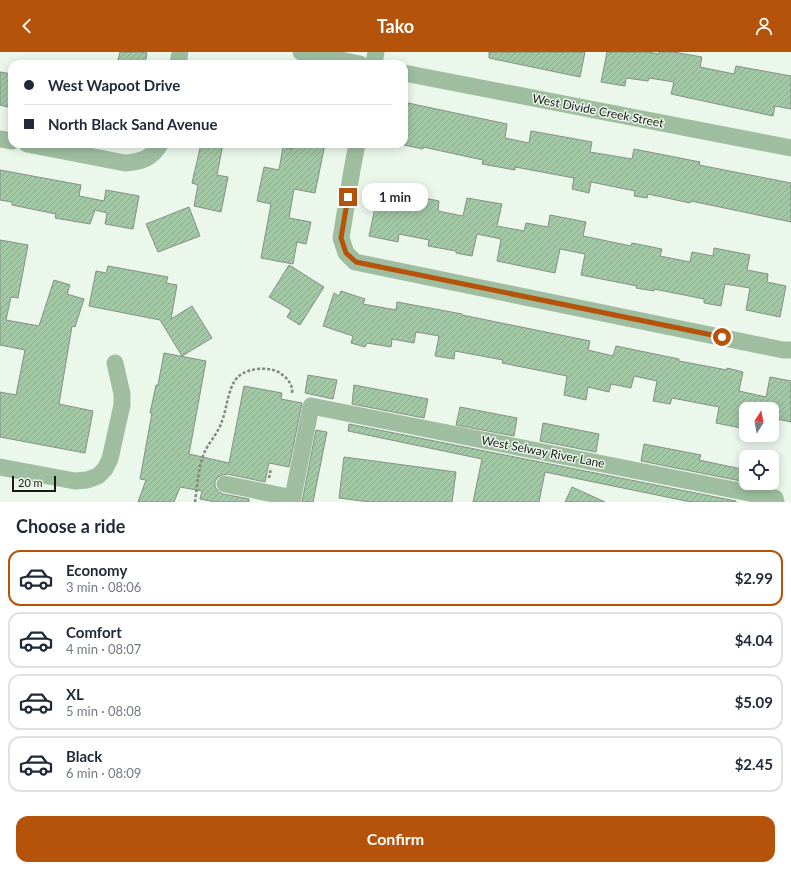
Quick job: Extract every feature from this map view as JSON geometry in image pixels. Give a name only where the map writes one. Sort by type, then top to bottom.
[{"type":"street","points":[[301,52],[340,60]]},
{"type":"street","name":"West Divide Creek Street","points":[[408,74],[791,148]]},
{"type":"street","points":[[47,148],[125,163],[138,162],[155,150]]},
{"type":"street","points":[[356,148],[341,238],[346,253],[356,262],[783,350],[791,350]]},
{"type":"street","points":[[0,467],[75,481],[87,480],[98,476],[105,469],[110,459],[122,405],[122,394],[115,363]]},
{"type":"street","name":"West Selway River Lane","points":[[292,500],[311,406],[775,500]]},
{"type":"street","points":[[225,484],[292,500]]},
{"type":"path","points":[[195,502],[203,456],[222,423],[231,388],[238,376],[250,370],[265,369],[277,372],[286,377],[290,383],[292,393]]},
{"type":"building","points":[[120,52],[147,53],[146,60],[118,60]]},
{"type":"building","points":[[489,52],[585,52],[580,77],[489,58]]},
{"type":"building","points":[[607,52],[647,52],[659,54],[659,52],[673,52],[702,57],[700,67],[734,74],[736,66],[791,76],[791,109],[775,106],[773,116],[671,94],[674,82],[649,78],[648,81],[626,78],[625,86],[601,82]]},
{"type":"building","points":[[0,72],[8,73],[8,107],[0,105]]},
{"type":"building","points":[[408,103],[507,124],[505,138],[529,143],[531,131],[592,142],[590,152],[632,159],[634,149],[700,162],[699,165],[791,183],[791,222],[691,201],[690,203],[648,194],[647,198],[634,196],[635,191],[591,182],[589,193],[572,189],[574,178],[515,167],[515,170],[482,164],[483,160],[423,147],[423,149],[408,146]]},
{"type":"building","points":[[200,148],[222,148],[217,175],[228,177],[221,212],[194,206],[198,185],[192,183]]},
{"type":"building","points":[[283,148],[324,148],[315,193],[294,189],[289,218],[311,222],[306,244],[297,242],[293,264],[261,258],[271,204],[257,201],[264,167],[279,170]]},
{"type":"building","points":[[0,170],[81,185],[79,196],[104,201],[106,190],[139,196],[133,229],[105,224],[107,213],[95,210],[90,224],[55,218],[56,214],[12,205],[12,202],[0,200]]},
{"type":"building","points":[[378,194],[423,203],[424,198],[439,201],[438,211],[463,216],[467,198],[502,204],[497,226],[524,231],[526,223],[548,227],[550,215],[586,222],[583,236],[631,246],[632,243],[662,249],[660,256],[690,262],[692,252],[713,256],[714,248],[750,255],[747,270],[768,274],[767,282],[786,286],[780,317],[746,310],[750,288],[725,284],[721,306],[704,303],[704,299],[654,289],[654,291],[636,288],[637,286],[581,275],[585,254],[560,249],[555,273],[497,261],[501,239],[477,234],[472,256],[456,253],[456,251],[428,246],[429,240],[399,234],[398,242],[369,236]]},
{"type":"building","points":[[189,207],[200,236],[158,252],[146,224]]},
{"type":"building","points":[[0,240],[28,245],[18,298],[11,297],[6,320],[39,326],[54,280],[70,285],[67,294],[84,299],[75,327],[72,326],[59,404],[93,411],[85,453],[0,437],[0,392],[16,395],[25,350],[0,345]]},
{"type":"building","points":[[289,265],[324,287],[300,325],[287,317],[291,310],[269,297]]},
{"type":"building","points":[[108,266],[168,277],[166,283],[177,285],[171,319],[192,306],[212,338],[182,356],[160,320],[89,306],[96,271],[106,273]]},
{"type":"building","points":[[341,291],[365,299],[363,304],[396,310],[397,302],[590,341],[588,350],[613,356],[616,346],[679,359],[679,361],[727,370],[727,368],[743,372],[739,391],[766,397],[770,377],[791,381],[791,422],[779,419],[779,402],[739,402],[739,428],[716,423],[719,407],[672,398],[670,404],[653,401],[657,381],[634,376],[631,388],[611,384],[609,392],[588,387],[586,400],[564,395],[567,376],[502,363],[503,360],[455,351],[454,359],[435,356],[439,336],[416,332],[414,343],[392,339],[391,347],[367,343],[365,347],[351,343],[353,336],[323,326],[334,293],[339,296]]},
{"type":"building","points":[[164,353],[206,361],[189,454],[229,463],[244,386],[282,393],[281,399],[302,403],[289,467],[269,463],[265,482],[227,474],[217,478],[215,487],[219,492],[249,499],[249,502],[216,502],[200,499],[202,491],[180,487],[174,502],[138,502],[146,480],[140,479],[152,413],[150,413],[156,385],[158,385]]},
{"type":"building","points":[[308,375],[337,380],[333,399],[305,393]]},
{"type":"building","points":[[354,385],[428,399],[424,418],[352,404]]},
{"type":"building","points":[[460,407],[517,418],[514,436],[456,425]]},
{"type":"building","points":[[543,423],[599,434],[596,452],[540,441]]},
{"type":"building","points":[[349,424],[736,502],[691,502],[545,472],[539,502],[473,502],[482,459],[348,431]]},
{"type":"building","points":[[316,430],[327,432],[313,502],[302,502]]},
{"type":"building","points":[[644,444],[701,455],[699,460],[739,469],[739,481],[641,461]]},
{"type":"building","points":[[344,457],[456,472],[452,502],[370,502],[339,498]]},
{"type":"building","points":[[572,487],[605,502],[565,502]]},
{"type":"route","points":[[348,197],[341,238],[346,253],[356,262],[722,337]]}]
